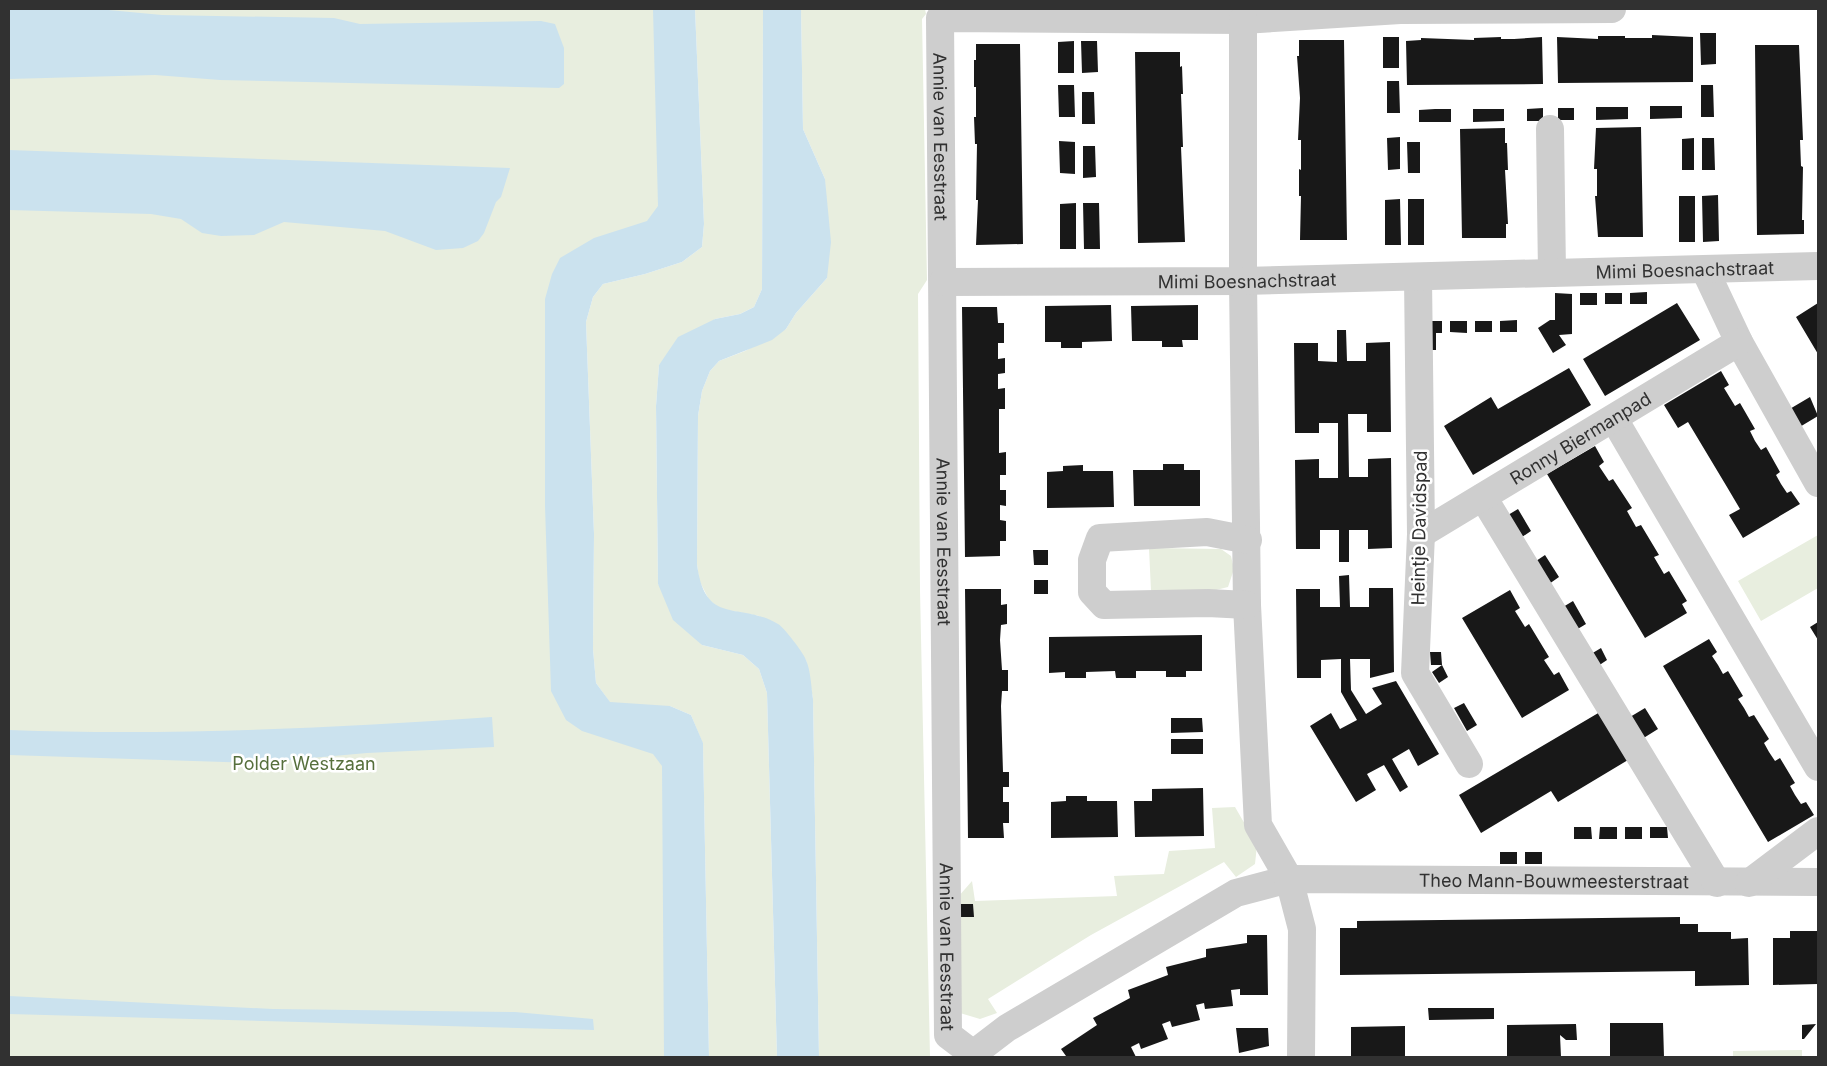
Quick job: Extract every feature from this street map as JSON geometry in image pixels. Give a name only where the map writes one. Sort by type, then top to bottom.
[{"type":"street","points":[[1301,1057],[1302,929],[1289,879],[1258,825],[1247,605],[1248,540],[1242,281],[1243,20],[1400,10],[1612,9]]},
{"type":"street","name":"Annie van Eesstraat","points":[[1243,20],[940,18],[948,1035],[973,1056],[1007,1028],[1236,893],[1289,879]]},
{"type":"street","points":[[1550,128],[1552,273]]},
{"type":"street","name":"Mimi Boesnachstraat","points":[[943,282],[1242,281],[1818,266]]},
{"type":"street","points":[[1705,270],[1738,342],[1818,483]]},
{"type":"street","name":"Heintje Davidspad","points":[[1418,277],[1421,534],[1415,673],[1469,764]]},
{"type":"street","name":"Ronny Biermanpad","points":[[1421,534],[1614,419],[1738,342]]},
{"type":"street","points":[[1614,419],[1818,767]]},
{"type":"street","points":[[1484,497],[1717,883]]},
{"type":"street","points":[[1247,605],[1208,602],[1104,605],[1092,592],[1092,565],[1100,538],[1207,532],[1248,540]]},
{"type":"street","points":[[1749,883],[1818,831]]},
{"type":"street","name":"Theo Mann-Bouwmeesterstraat","points":[[1289,879],[1717,883],[1818,882]]},
{"type":"green space","name":"Polder Westzaan","points":[[9,9],[685,9],[685,227],[583,293],[582,670],[609,701],[596,683],[593,649],[594,534],[586,322],[593,297],[603,284],[645,274],[682,262],[702,247],[704,224],[695,9],[763,9],[762,289],[754,307],[740,314],[715,319],[659,365],[656,406],[658,584],[702,645],[743,655],[759,669],[767,693],[777,1057],[709,1057],[703,744],[691,715],[670,706],[662,710],[704,1057],[9,1057]]},
{"type":"green space","points":[[801,9],[925,9],[926,14],[922,19],[927,280],[918,294],[920,590],[930,1057],[819,1057],[813,699],[806,660],[759,616],[721,609],[709,600],[699,580],[697,564],[698,416],[702,391],[710,371],[719,361],[745,351],[786,329],[796,313],[827,278],[825,179],[803,129]]},
{"type":"green space","points":[[1818,535],[1818,588],[1761,621],[1738,581]]},
{"type":"green space","points":[[1149,548],[1221,549],[1231,556],[1234,569],[1228,587],[1212,591],[1151,591]]},
{"type":"green space","points":[[1235,807],[1257,845],[1255,864],[1236,877],[1224,862],[1091,935],[988,999],[997,1013],[980,1019],[960,1013],[958,897],[972,881],[975,901],[1117,896],[1114,876],[1164,874],[1169,851],[1215,848],[1212,808]]},
{"type":"green space","points":[[1802,1050],[1802,1057],[1733,1057],[1733,1051]]},
{"type":"water","points":[[9,9],[98,9],[162,15],[334,18],[360,24],[541,21],[555,24],[564,48],[564,84],[559,88],[220,80],[155,75],[9,79]]},
{"type":"water","points":[[653,9],[695,9],[704,224],[702,247],[682,262],[645,274],[603,284],[593,297],[586,322],[594,534],[593,649],[596,683],[610,702],[670,706],[691,715],[703,743],[709,1057],[664,1057],[662,766],[653,754],[582,731],[566,720],[551,691],[545,506],[545,299],[552,274],[560,258],[594,238],[647,221],[658,206]]},
{"type":"water","points":[[763,9],[801,9],[803,129],[825,179],[831,242],[827,278],[796,313],[786,329],[772,340],[719,361],[710,371],[702,391],[698,416],[697,564],[701,584],[708,597],[716,605],[764,617],[781,626],[802,652],[809,669],[813,699],[819,1057],[777,1057],[767,693],[759,669],[743,655],[702,645],[673,620],[658,584],[656,406],[659,365],[678,337],[715,319],[740,314],[754,307],[762,289]]},
{"type":"water","points":[[9,150],[510,168],[501,197],[496,202],[484,233],[478,241],[463,248],[436,250],[385,231],[284,222],[254,235],[221,236],[202,233],[181,219],[151,214],[9,210]]},
{"type":"water","points":[[492,717],[494,747],[367,753],[255,763],[9,755],[9,730],[130,732],[251,730]]},
{"type":"water","points":[[9,996],[273,1009],[515,1012],[593,1019],[594,1030],[9,1014]]},
{"type":"building","points":[[1700,33],[1716,33],[1716,64],[1701,65]]},
{"type":"building","points":[[1652,35],[1693,37],[1693,82],[1558,83],[1557,37],[1598,39],[1598,36],[1625,36],[1625,38],[1652,38]]},
{"type":"building","points":[[1383,37],[1399,37],[1399,68],[1383,68]]},
{"type":"building","points":[[1501,37],[1501,39],[1514,39],[1542,37],[1543,84],[1407,85],[1406,41],[1421,40],[1421,38],[1474,40],[1474,38]]},
{"type":"building","points":[[1299,40],[1344,40],[1347,240],[1300,240],[1301,196],[1299,196],[1299,169],[1301,170],[1301,140],[1298,140],[1300,98],[1297,56],[1299,56]]},
{"type":"building","points":[[1074,41],[1074,73],[1058,73],[1058,42]]},
{"type":"building","points":[[1081,41],[1097,41],[1098,72],[1082,73]]},
{"type":"building","points":[[976,44],[1020,44],[1023,244],[976,245],[978,200],[976,200],[977,144],[975,144],[974,117],[976,117],[976,87],[974,87],[974,60],[976,60]]},
{"type":"building","points":[[1755,45],[1799,45],[1803,140],[1800,140],[1801,166],[1803,167],[1802,220],[1804,220],[1804,234],[1757,235]]},
{"type":"building","points":[[1135,52],[1180,52],[1183,94],[1181,94],[1183,147],[1181,147],[1185,242],[1138,243]]},
{"type":"building","points":[[1387,81],[1399,81],[1400,113],[1387,113]]},
{"type":"building","points":[[1058,85],[1074,85],[1075,117],[1059,117]]},
{"type":"building","points":[[1701,85],[1713,85],[1714,117],[1701,117]]},
{"type":"building","points":[[1082,92],[1094,92],[1095,124],[1082,124]]},
{"type":"building","points":[[1650,106],[1682,106],[1682,118],[1650,119]]},
{"type":"building","points":[[1596,107],[1628,107],[1628,119],[1596,120]]},
{"type":"building","points":[[1543,108],[1543,121],[1527,121],[1527,109]]},
{"type":"building","points":[[1558,108],[1574,108],[1574,120],[1558,120]]},
{"type":"building","points":[[1451,109],[1451,122],[1419,122],[1419,110]]},
{"type":"building","points":[[1473,109],[1504,109],[1504,121],[1473,122]]},
{"type":"building","points":[[1641,127],[1643,237],[1598,237],[1595,196],[1597,196],[1597,169],[1594,169],[1596,128]]},
{"type":"building","points":[[1505,128],[1508,170],[1505,170],[1508,224],[1506,224],[1506,238],[1462,238],[1460,129]]},
{"type":"building","points":[[1400,137],[1400,169],[1388,170],[1387,138]]},
{"type":"building","points":[[1694,138],[1694,170],[1682,170],[1682,139]]},
{"type":"building","points":[[1702,138],[1714,138],[1715,170],[1702,170]]},
{"type":"building","points":[[1059,141],[1075,142],[1075,174],[1060,173]]},
{"type":"building","points":[[1407,142],[1420,142],[1420,173],[1408,173]]},
{"type":"building","points":[[1083,146],[1095,146],[1096,177],[1083,178]]},
{"type":"building","points":[[1718,195],[1719,241],[1703,242],[1702,196]]},
{"type":"building","points":[[1679,196],[1695,196],[1695,242],[1679,242]]},
{"type":"building","points":[[1400,199],[1401,245],[1385,245],[1385,200]]},
{"type":"building","points":[[1408,199],[1424,199],[1424,245],[1408,245]]},
{"type":"building","points":[[1076,203],[1076,249],[1060,249],[1060,204]]},
{"type":"building","points":[[1083,203],[1099,203],[1100,249],[1084,249]]},
{"type":"building","points":[[1647,292],[1647,304],[1630,304],[1630,293]]},
{"type":"building","points":[[1555,293],[1572,294],[1572,334],[1559,335],[1566,345],[1553,353],[1538,328],[1550,320],[1555,320]]},
{"type":"building","points":[[1580,293],[1597,293],[1597,305],[1580,305]]},
{"type":"building","points":[[1605,293],[1622,293],[1622,304],[1605,304]]},
{"type":"building","points":[[1677,303],[1700,340],[1605,396],[1583,359]]},
{"type":"building","points":[[1818,303],[1818,354],[1796,317]]},
{"type":"building","points":[[1111,305],[1112,341],[1082,342],[1082,348],[1061,348],[1061,342],[1045,342],[1045,306]]},
{"type":"building","points":[[1198,305],[1198,340],[1182,340],[1183,347],[1162,347],[1162,341],[1132,341],[1131,306]]},
{"type":"building","points":[[962,307],[997,307],[998,323],[1004,323],[1004,343],[998,343],[998,359],[1005,358],[1005,373],[998,374],[998,389],[1005,388],[1005,409],[999,409],[999,453],[1006,452],[1006,475],[1000,475],[1000,490],[1006,490],[1006,506],[1000,505],[1000,520],[1006,521],[1006,541],[1000,541],[1000,556],[965,557]]},
{"type":"building","points":[[1517,320],[1517,332],[1500,332],[1500,321]]},
{"type":"building","points":[[1425,321],[1442,321],[1442,333],[1436,333],[1436,350],[1425,350]]},
{"type":"building","points":[[1450,321],[1467,321],[1467,333],[1450,332]]},
{"type":"building","points":[[1475,321],[1492,321],[1492,332],[1475,332]]},
{"type":"building","points":[[1337,330],[1346,330],[1347,361],[1366,361],[1366,343],[1390,342],[1391,432],[1367,432],[1367,414],[1348,414],[1349,477],[1368,477],[1368,459],[1391,458],[1392,548],[1368,549],[1368,530],[1349,530],[1349,562],[1339,562],[1339,530],[1320,530],[1320,549],[1296,549],[1295,460],[1319,459],[1319,478],[1338,478],[1338,423],[1319,423],[1319,433],[1295,433],[1294,343],[1318,343],[1318,361],[1337,362]]},
{"type":"building","points":[[1569,368],[1591,405],[1473,475],[1444,426],[1491,397],[1498,409]]},
{"type":"building","points":[[1721,371],[1729,385],[1724,388],[1735,406],[1740,403],[1755,429],[1750,431],[1755,441],[1761,450],[1766,447],[1780,472],[1776,475],[1781,484],[1787,493],[1791,491],[1800,504],[1743,538],[1729,515],[1740,509],[1727,487],[1688,422],[1678,428],[1664,405]]},
{"type":"building","points":[[1810,397],[1818,416],[1798,428],[1788,410]]},
{"type":"building","points":[[1595,446],[1604,462],[1599,466],[1609,481],[1613,479],[1632,508],[1627,511],[1636,527],[1641,525],[1659,555],[1654,557],[1664,574],[1669,571],[1687,601],[1682,604],[1687,613],[1645,638],[1547,474]]},
{"type":"building","points":[[1163,464],[1184,464],[1184,470],[1200,470],[1200,506],[1134,506],[1133,470],[1163,470]]},
{"type":"building","points":[[1083,465],[1083,471],[1113,471],[1114,507],[1047,508],[1047,472],[1063,471],[1063,466]]},
{"type":"building","points":[[1518,509],[1531,531],[1522,537],[1508,515]]},
{"type":"building","points":[[1033,550],[1048,550],[1048,565],[1034,565]]},
{"type":"building","points":[[1545,555],[1559,577],[1549,584],[1536,561]]},
{"type":"building","points":[[1349,575],[1350,607],[1369,607],[1369,588],[1393,588],[1394,672],[1370,678],[1370,659],[1350,659],[1351,690],[1366,714],[1382,704],[1372,688],[1396,681],[1439,754],[1418,766],[1409,749],[1392,759],[1408,787],[1400,792],[1384,765],[1367,774],[1376,790],[1356,802],[1310,726],[1331,713],[1340,729],[1357,720],[1341,692],[1341,659],[1321,660],[1321,678],[1297,678],[1296,589],[1320,589],[1320,607],[1340,607],[1339,576]]},
{"type":"building","points":[[1034,580],[1048,580],[1048,594],[1034,594]]},
{"type":"building","points":[[965,589],[1001,589],[1001,605],[1007,604],[1007,624],[1001,625],[1000,640],[1002,670],[1008,670],[1008,691],[1002,691],[1001,706],[1003,772],[1009,772],[1009,787],[1003,787],[1003,802],[1009,802],[1009,823],[1003,823],[1004,838],[968,838]]},
{"type":"building","points":[[1510,590],[1520,608],[1515,611],[1525,627],[1529,624],[1549,657],[1544,660],[1554,675],[1559,672],[1569,690],[1522,718],[1462,618]]},
{"type":"building","points":[[1573,601],[1586,624],[1576,630],[1563,607]]},
{"type":"building","points":[[1818,622],[1818,640],[1810,627]]},
{"type":"building","points":[[1202,635],[1202,671],[1186,671],[1186,677],[1166,677],[1166,671],[1136,671],[1136,678],[1116,678],[1115,671],[1086,672],[1086,678],[1065,678],[1065,672],[1049,673],[1049,637]]},
{"type":"building","points":[[1709,639],[1717,652],[1712,656],[1723,674],[1728,671],[1743,696],[1738,699],[1749,717],[1754,715],[1769,739],[1764,743],[1769,752],[1775,761],[1780,758],[1795,783],[1790,786],[1795,795],[1801,804],[1806,802],[1814,815],[1768,842],[1663,666]]},
{"type":"building","points":[[1601,648],[1607,660],[1598,666],[1591,654]]},
{"type":"building","points":[[1430,652],[1441,652],[1442,665],[1431,665]]},
{"type":"building","points":[[1442,665],[1448,677],[1439,683],[1432,672]]},
{"type":"building","points":[[1464,703],[1477,725],[1467,731],[1454,708]]},
{"type":"building","points":[[1645,708],[1658,729],[1642,739],[1630,717]]},
{"type":"building","points":[[1600,712],[1628,760],[1558,802],[1551,791],[1481,833],[1459,795]]},
{"type":"building","points":[[1171,718],[1202,718],[1203,732],[1171,733]]},
{"type":"building","points":[[1171,739],[1203,739],[1203,754],[1171,754]]},
{"type":"building","points":[[1203,788],[1204,836],[1135,837],[1134,801],[1152,801],[1152,789]]},
{"type":"building","points":[[1066,796],[1087,796],[1087,801],[1117,801],[1118,837],[1051,838],[1051,802],[1066,801]]},
{"type":"building","points":[[1574,827],[1591,827],[1592,839],[1574,839]]},
{"type":"building","points":[[1600,827],[1617,827],[1617,839],[1599,839]]},
{"type":"building","points":[[1625,827],[1642,827],[1642,839],[1625,839]]},
{"type":"building","points":[[1650,827],[1667,827],[1668,838],[1650,838]]},
{"type":"building","points":[[1500,852],[1517,852],[1517,864],[1500,864]]},
{"type":"building","points":[[1525,852],[1542,852],[1542,864],[1525,864]]},
{"type":"building","points":[[953,904],[973,904],[974,917],[953,917]]},
{"type":"building","points":[[1680,917],[1680,924],[1698,924],[1698,932],[1731,932],[1731,939],[1748,938],[1749,985],[1695,986],[1695,971],[1340,975],[1340,928],[1357,928],[1357,921]]},
{"type":"building","points":[[1790,931],[1818,931],[1818,984],[1773,985],[1773,938],[1790,938]]},
{"type":"building","points":[[1247,935],[1267,935],[1268,995],[1240,995],[1240,989],[1231,990],[1233,1006],[1205,1009],[1204,1003],[1196,1005],[1200,1020],[1172,1027],[1170,1021],[1162,1024],[1168,1039],[1141,1049],[1139,1043],[1131,1047],[1136,1057],[1064,1057],[1066,1056],[1061,1049],[1097,1025],[1093,1018],[1130,998],[1128,990],[1168,975],[1166,967],[1206,957],[1206,949],[1247,943]]},
{"type":"building","points":[[1428,1008],[1494,1008],[1494,1019],[1429,1020]]},
{"type":"building","points":[[1610,1023],[1663,1023],[1664,1057],[1610,1057]]},
{"type":"building","points":[[1576,1024],[1577,1040],[1566,1040],[1560,1035],[1561,1057],[1507,1057],[1507,1025]]},
{"type":"building","points":[[1816,1024],[1804,1039],[1802,1039],[1802,1025]]},
{"type":"building","points":[[1405,1026],[1405,1057],[1351,1057],[1351,1027]]},
{"type":"building","points":[[1236,1028],[1268,1028],[1269,1046],[1239,1053]]}]
